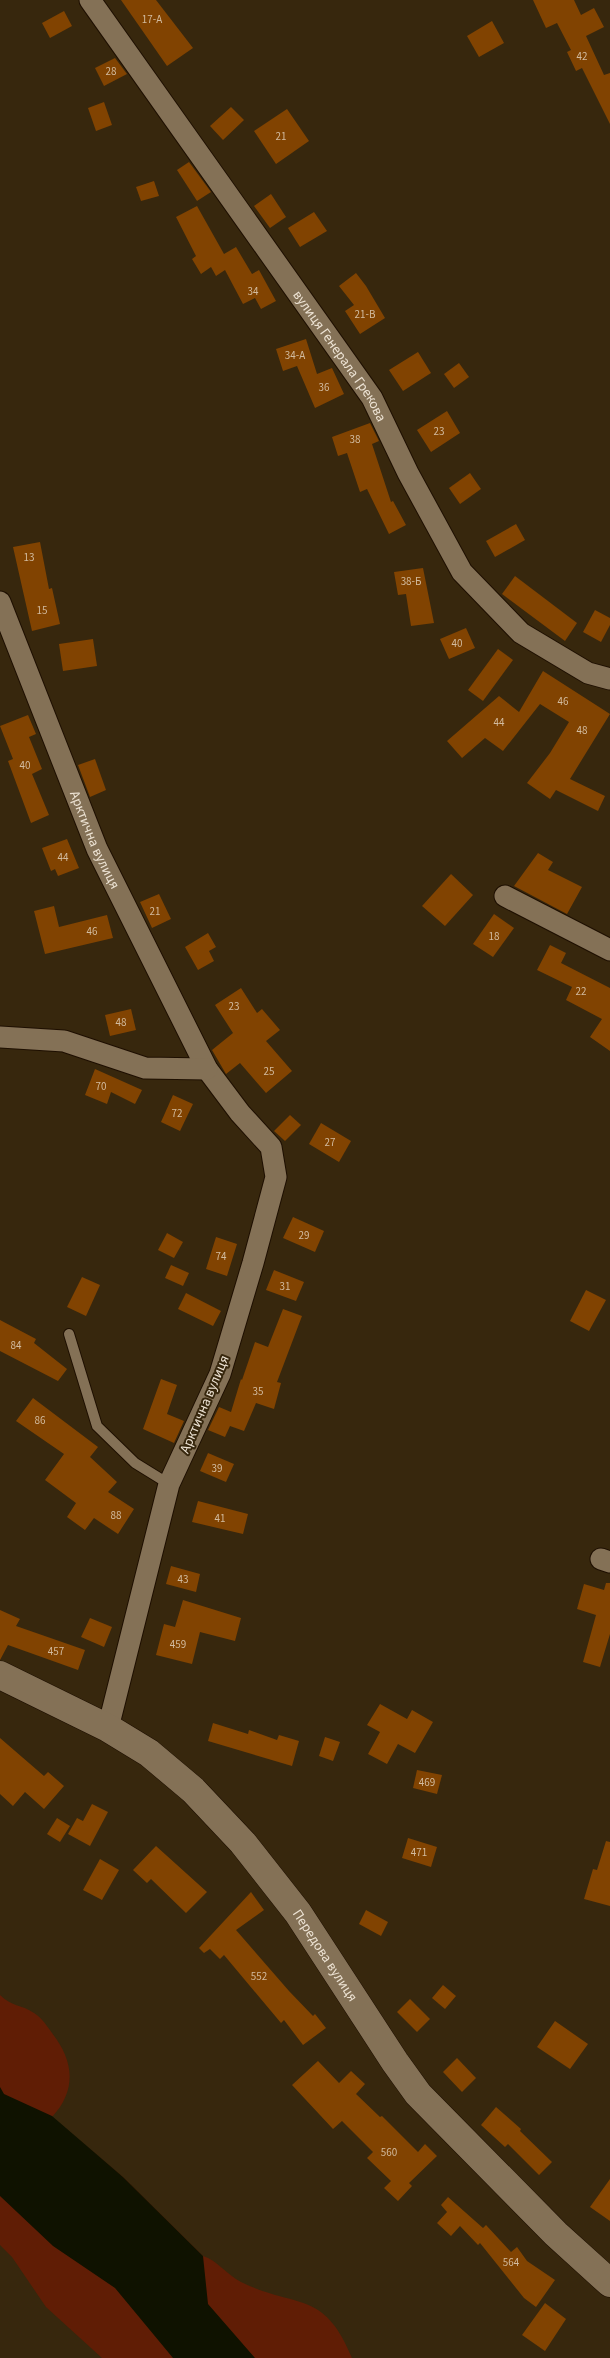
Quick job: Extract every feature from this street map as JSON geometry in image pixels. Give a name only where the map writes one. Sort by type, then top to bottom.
[{"type":"street","name":"вулиця Генерала Грекова","points":[[90,0],[372,398],[408,474],[462,572],[521,633],[588,673],[610,679]]},
{"type":"street","name":"Арктична вулиця","points":[[0,602],[97,849],[207,1070],[240,1113],[271,1147],[276,1177],[220,1374],[169,1484],[108,1728]]},
{"type":"street","points":[[505,896],[610,950]]},
{"type":"street","points":[[0,1037],[64,1041],[145,1068],[207,1070]]},
{"type":"street","name":"Передова вулиця","points":[[0,1675],[108,1728],[149,1753],[193,1790],[243,1843],[298,1913],[418,2094],[556,2234],[610,2283]]},
{"type":"lane","points":[[69,1334],[97,1426],[135,1463],[169,1484]]},
{"type":"shaded area","points":[[0,1995],[8,2001],[30,2010],[39,2017],[65,2054],[70,2075],[69,2086],[60,2107],[52,2117],[123,2177],[203,2256],[213,2261],[241,2282],[260,2290],[307,2304],[319,2311],[331,2321],[352,2358],[102,2358],[46,2307],[12,2257],[0,2245]]},
{"type":"shaded area","points":[[0,2087],[4,2094],[52,2116],[123,2177],[203,2256],[208,2304],[255,2358],[173,2358],[115,2288],[53,2246],[0,2196]]},
{"type":"building","points":[[121,0],[156,0],[193,48],[167,66]]},
{"type":"building","points":[[533,0],[574,0],[581,15],[594,8],[604,27],[586,36],[604,75],[610,73],[610,124],[582,68],[576,71],[567,52],[571,50],[557,23],[546,28]]},
{"type":"building","points":[[64,11],[72,26],[50,38],[42,23]]},
{"type":"building","points":[[492,21],[504,43],[479,57],[467,36]]},
{"type":"building","points":[[115,58],[127,74],[104,86],[95,68]]},
{"type":"building","points":[[104,102],[112,125],[96,131],[88,108]]},
{"type":"building","points":[[231,107],[244,120],[223,140],[210,126]]},
{"type":"building","points":[[287,109],[309,141],[276,164],[254,131]]},
{"type":"building","points":[[189,162],[211,192],[197,201],[177,170]]},
{"type":"building","points":[[154,181],[159,196],[141,201],[136,187]]},
{"type":"building","points":[[271,194],[286,217],[270,228],[254,206]]},
{"type":"building","points":[[197,206],[224,254],[236,247],[252,274],[259,270],[276,301],[261,309],[255,298],[243,304],[225,270],[216,276],[211,267],[201,274],[192,259],[196,256],[176,217]]},
{"type":"building","points":[[314,212],[327,231],[300,247],[288,228]]},
{"type":"building","points":[[356,273],[385,318],[360,334],[345,311],[354,305],[339,286]]},
{"type":"building","points":[[306,339],[317,374],[332,368],[344,394],[315,408],[297,366],[283,371],[276,349]]},
{"type":"building","points":[[418,352],[431,373],[403,391],[389,370]]},
{"type":"building","points":[[459,363],[469,377],[454,388],[444,374]]},
{"type":"building","points":[[447,411],[460,433],[431,452],[417,430]]},
{"type":"building","points":[[370,423],[379,441],[372,444],[391,502],[393,501],[406,525],[389,534],[367,489],[360,492],[347,453],[338,456],[332,437]]},
{"type":"building","points":[[470,473],[481,489],[460,504],[449,488]]},
{"type":"building","points":[[516,524],[525,540],[495,557],[486,541]]},
{"type":"building","points":[[40,542],[49,589],[52,588],[60,624],[32,631],[13,547]]},
{"type":"building","points":[[423,568],[434,623],[411,626],[406,594],[398,595],[394,572]]},
{"type":"building","points":[[515,576],[577,623],[565,641],[502,594]]},
{"type":"building","points":[[595,610],[610,618],[610,625],[601,642],[583,632]]},
{"type":"building","points":[[466,628],[475,648],[449,659],[440,639]]},
{"type":"building","points":[[93,639],[97,666],[63,671],[59,644]]},
{"type":"building","points":[[498,649],[513,660],[483,701],[468,690]]},
{"type":"building","points":[[543,671],[610,714],[570,779],[605,796],[598,811],[556,790],[550,799],[527,783],[550,753],[569,722],[540,704],[503,751],[485,738],[462,758],[447,741],[499,696],[519,712]]},
{"type":"building","points":[[28,715],[36,734],[29,737],[42,769],[32,774],[49,815],[31,823],[8,761],[13,759],[0,726]]},
{"type":"building","points":[[95,759],[106,790],[90,797],[78,765]]},
{"type":"building","points":[[67,839],[79,868],[58,876],[55,869],[51,871],[42,848]]},
{"type":"building","points":[[538,853],[553,862],[548,870],[582,887],[567,914],[514,886]]},
{"type":"building","points":[[451,874],[473,895],[445,926],[422,906]]},
{"type":"building","points":[[159,894],[171,919],[152,928],[140,902]]},
{"type":"building","points":[[54,906],[59,927],[107,915],[113,938],[45,954],[34,911]]},
{"type":"building","points":[[494,914],[514,928],[493,957],[473,944]]},
{"type":"building","points":[[208,933],[216,947],[209,951],[214,961],[198,970],[185,947]]},
{"type":"building","points":[[550,945],[566,953],[561,963],[610,988],[610,1051],[590,1037],[602,1019],[566,1000],[572,987],[537,970]]},
{"type":"building","points":[[241,988],[257,1013],[262,1009],[280,1030],[266,1041],[292,1071],[266,1093],[240,1063],[226,1074],[212,1050],[233,1033],[215,1005]]},
{"type":"building","points":[[131,1009],[136,1030],[110,1036],[105,1015]]},
{"type":"building","points":[[95,1069],[142,1090],[135,1104],[111,1092],[107,1104],[85,1095]]},
{"type":"building","points":[[173,1095],[193,1104],[180,1131],[161,1122]]},
{"type":"building","points":[[290,1115],[301,1125],[285,1141],[274,1131]]},
{"type":"building","points":[[321,1123],[351,1141],[339,1162],[309,1144]]},
{"type":"building","points":[[293,1217],[324,1231],[315,1252],[283,1238]]},
{"type":"building","points":[[167,1233],[183,1242],[174,1258],[158,1250]]},
{"type":"building","points":[[216,1237],[237,1244],[227,1276],[206,1269]]},
{"type":"building","points":[[171,1265],[189,1273],[183,1286],[165,1278]]},
{"type":"building","points":[[274,1270],[304,1282],[296,1301],[266,1290]]},
{"type":"building","points":[[82,1277],[100,1285],[86,1316],[67,1307]]},
{"type":"building","points":[[586,1290],[606,1300],[589,1331],[570,1321]]},
{"type":"building","points":[[186,1293],[221,1311],[213,1326],[178,1309]]},
{"type":"building","points":[[283,1309],[302,1316],[277,1382],[281,1383],[274,1409],[256,1403],[244,1431],[230,1426],[225,1437],[208,1430],[219,1407],[231,1412],[255,1342],[268,1347]]},
{"type":"building","points":[[0,1320],[36,1339],[34,1343],[67,1369],[58,1381],[0,1351]]},
{"type":"building","points":[[161,1379],[177,1385],[167,1414],[184,1421],[174,1443],[143,1429]]},
{"type":"building","points":[[33,1398],[98,1447],[90,1457],[117,1482],[108,1492],[134,1509],[118,1534],[94,1518],[85,1530],[67,1517],[76,1503],[45,1480],[64,1454],[16,1421]]},
{"type":"building","points":[[208,1453],[234,1464],[226,1482],[200,1471]]},
{"type":"building","points":[[198,1501],[248,1514],[243,1534],[192,1522]]},
{"type":"building","points":[[171,1566],[200,1574],[196,1592],[166,1584]]},
{"type":"building","points":[[606,1583],[610,1583],[610,1634],[600,1667],[583,1662],[596,1615],[577,1609],[584,1584],[604,1590]]},
{"type":"building","points":[[183,1600],[241,1618],[235,1641],[200,1632],[192,1664],[156,1655],[164,1624],[175,1627]]},
{"type":"building","points":[[0,1610],[20,1619],[16,1626],[85,1650],[78,1670],[8,1645],[0,1660]]},
{"type":"building","points":[[90,1618],[112,1627],[104,1647],[81,1637]]},
{"type":"building","points":[[380,1704],[407,1719],[412,1710],[433,1722],[415,1753],[398,1744],[387,1764],[368,1754],[380,1732],[367,1725]]},
{"type":"building","points":[[213,1723],[248,1734],[249,1730],[277,1740],[279,1735],[299,1741],[292,1766],[208,1741]]},
{"type":"building","points":[[325,1737],[340,1742],[333,1761],[319,1756]]},
{"type":"building","points":[[0,1738],[44,1776],[48,1772],[64,1786],[44,1809],[25,1792],[13,1806],[0,1794]]},
{"type":"building","points":[[417,1770],[442,1775],[437,1794],[413,1788]]},
{"type":"building","points":[[92,1804],[108,1812],[90,1846],[68,1834],[77,1818],[83,1821]]},
{"type":"building","points":[[57,1818],[70,1826],[60,1842],[47,1834]]},
{"type":"building","points":[[408,1838],[437,1847],[431,1867],[402,1858]]},
{"type":"building","points":[[606,1841],[610,1842],[610,1906],[584,1899],[593,1869],[597,1870]]},
{"type":"building","points":[[156,1846],[207,1892],[186,1913],[151,1879],[147,1883],[133,1870]]},
{"type":"building","points":[[100,1859],[119,1870],[102,1900],[83,1890]]},
{"type":"building","points":[[251,1892],[264,1910],[236,1930],[289,1991],[313,2016],[315,2014],[326,2028],[303,2045],[284,2020],[281,2023],[224,1955],[220,1959],[210,1949],[204,1953],[199,1948]]},
{"type":"building","points":[[366,1910],[388,1922],[381,1936],[359,1924]]},
{"type":"building","points":[[443,1985],[456,1996],[445,2009],[432,1998]]},
{"type":"building","points":[[410,1999],[430,2019],[417,2032],[397,2012]]},
{"type":"building","points":[[555,2021],[588,2044],[570,2069],[537,2047]]},
{"type":"building","points":[[457,2058],[476,2078],[462,2092],[443,2072]]},
{"type":"building","points":[[318,2061],[339,2083],[351,2071],[365,2084],[356,2094],[380,2117],[382,2116],[418,2152],[425,2144],[437,2156],[409,2183],[412,2186],[398,2201],[384,2188],[391,2181],[367,2158],[373,2152],[342,2121],[333,2129],[292,2085]]},
{"type":"building","points":[[496,2107],[521,2129],[520,2131],[552,2162],[539,2175],[508,2144],[505,2147],[481,2125]]},
{"type":"building","points":[[610,2179],[610,2221],[590,2207]]},
{"type":"building","points":[[448,2197],[483,2228],[486,2225],[511,2252],[517,2247],[527,2261],[555,2280],[536,2307],[524,2298],[480,2243],[478,2245],[460,2226],[451,2236],[437,2223],[447,2212],[441,2205]]},
{"type":"building","points":[[545,2303],[566,2319],[545,2351],[522,2335]]}]
